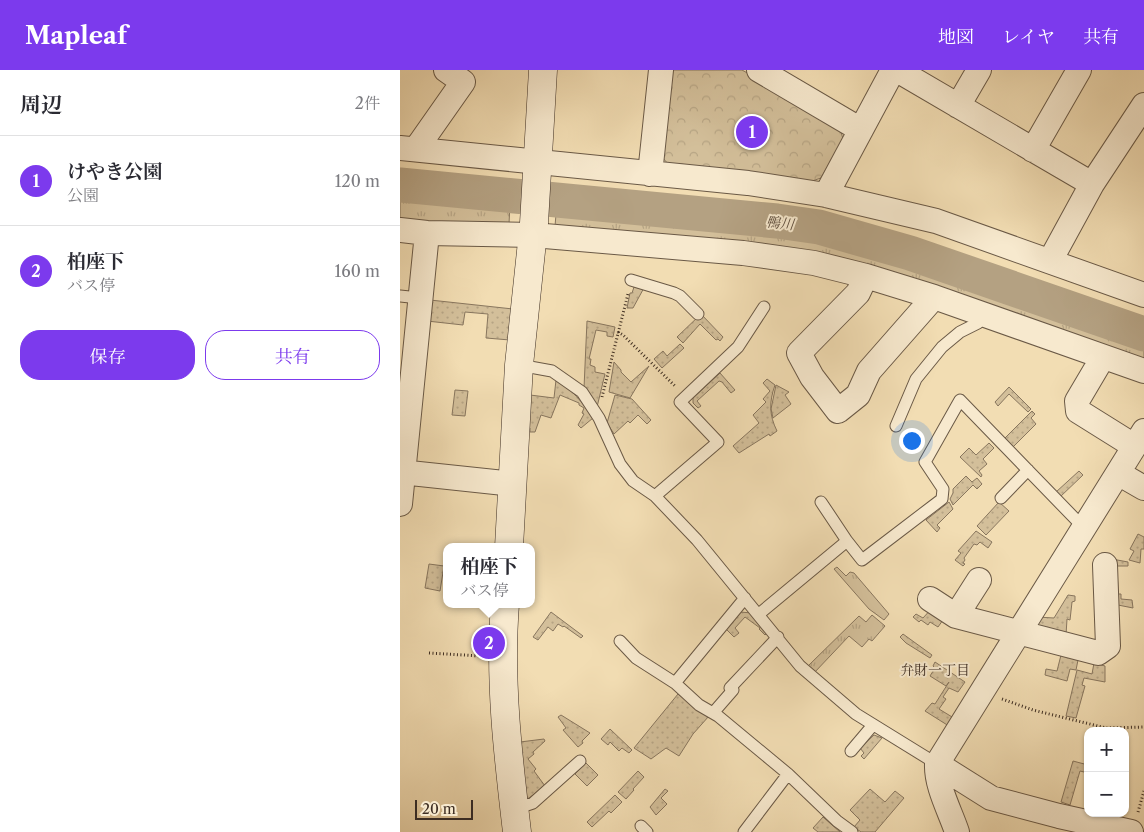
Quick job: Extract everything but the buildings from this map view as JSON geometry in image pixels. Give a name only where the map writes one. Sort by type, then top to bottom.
[{"type":"street","points":[[408,148],[463,82],[446,70]]},
{"type":"street","points":[[509,543],[519,365],[538,168],[543,70]]},
{"type":"street","points":[[650,174],[661,70]]},
{"type":"street","points":[[759,70],[861,130]]},
{"type":"street","points":[[826,195],[895,70],[1092,184]]},
{"type":"street","points":[[958,106],[979,70]]},
{"type":"street","points":[[1033,150],[1079,70]]},
{"type":"street","points":[[1050,261],[1092,184],[1144,105]]},
{"type":"street","points":[[408,148],[538,168],[650,174],[748,183],[826,195],[936,221],[1144,295]]},
{"type":"street","points":[[400,230],[427,233],[533,229],[814,263],[866,276],[934,297],[1144,372]]},
{"type":"street","points":[[400,504],[410,297],[427,233]]},
{"type":"street","points":[[866,276],[858,292],[799,353],[812,377],[838,411],[858,395],[868,371],[934,297]]},
{"type":"street","points":[[958,832],[940,784],[937,772],[938,764],[1139,439],[1078,411],[1077,401],[1103,357]]},
{"type":"street","points":[[401,472],[513,484]]},
{"type":"street","points":[[1118,473],[1144,488]]},
{"type":"street","points":[[930,599],[956,616],[1098,653],[1108,646],[1105,565]]},
{"type":"street","points":[[956,616],[980,580]]},
{"type":"street","points":[[504,608],[503,659],[508,759],[516,821]]},
{"type":"street","points":[[938,764],[992,798],[1059,816],[1131,832]]},
{"type":"lane","points":[[631,280],[680,296],[698,314]]},
{"type":"lane","points":[[655,496],[718,442],[680,402],[738,347],[764,307]]},
{"type":"lane","points":[[896,426],[916,379],[942,347],[960,332],[978,323],[983,314]]},
{"type":"lane","points":[[519,365],[552,371],[582,392],[596,414],[620,464],[633,481],[655,496],[697,540],[760,614],[800,666],[856,714],[938,764]]},
{"type":"lane","points":[[821,502],[862,560],[942,499],[943,489],[926,462],[960,400],[1084,528]]},
{"type":"lane","points":[[1001,498],[1028,470]]},
{"type":"lane","points":[[760,614],[847,541]]},
{"type":"lane","points":[[675,683],[745,598]]},
{"type":"lane","points":[[713,713],[733,690],[730,688],[778,637]]},
{"type":"lane","points":[[620,641],[636,658],[675,683],[699,705],[713,713],[788,774],[837,821],[852,832]]},
{"type":"lane","points":[[851,751],[873,725]]},
{"type":"lane","points":[[516,821],[580,761]]},
{"type":"lane","points":[[744,832],[788,774]]},
{"type":"path","points":[[596,414],[600,407],[631,280]]},
{"type":"path","points":[[618,332],[686,397]]},
{"type":"path","points":[[429,653],[453,653],[503,659]]},
{"type":"path","points":[[984,690],[1032,710],[1080,723],[1106,728],[1144,727]]},
{"type":"green space","points":[[671,70],[742,70],[839,125],[843,139],[821,178],[812,181],[670,166],[661,156]]},
{"type":"green space","points":[[400,194],[510,203],[509,224],[400,222]]},
{"type":"green space","points":[[557,203],[813,231],[1025,297],[1144,341],[1144,362],[951,293],[555,226]]},
{"type":"green space","points":[[635,284],[645,286],[633,308],[627,308],[630,293],[632,293]]},
{"type":"green space","points":[[430,300],[513,309],[510,340],[486,338],[488,314],[465,312],[463,325],[427,321]]},
{"type":"green space","points":[[701,314],[723,337],[720,341],[716,340],[700,324],[683,343],[677,337]]},
{"type":"green space","points":[[587,321],[615,327],[613,337],[607,336],[607,332],[596,330],[589,359],[591,359],[590,365],[595,367],[595,372],[605,374],[597,407],[584,388]]},
{"type":"green space","points":[[680,344],[684,348],[662,368],[654,359],[663,351],[667,356]]},
{"type":"green space","points":[[614,362],[631,382],[649,366],[630,398],[609,392]]},
{"type":"green space","points":[[720,373],[735,390],[731,393],[719,381],[697,401],[701,406],[698,408],[693,403],[693,398]]},
{"type":"green space","points":[[767,379],[775,385],[771,408],[772,419],[777,431],[739,453],[733,446],[759,423],[753,415],[766,402],[763,399],[770,391],[763,383]]},
{"type":"green space","points":[[556,380],[577,397],[593,418],[581,428],[578,425],[584,414],[582,413],[584,408],[579,403],[560,395],[551,418],[541,415],[535,432],[530,432],[530,428],[527,428],[530,395],[554,398]]},
{"type":"green space","points":[[776,385],[789,392],[785,395],[791,404],[773,418],[771,409]]},
{"type":"green space","points":[[1009,387],[1031,409],[1028,412],[1009,394],[998,406],[995,402]]},
{"type":"green space","points":[[455,390],[468,391],[465,416],[452,415]]},
{"type":"green space","points":[[615,395],[632,399],[651,420],[647,424],[638,415],[630,423],[628,421],[614,434],[607,423]]},
{"type":"green space","points":[[1032,411],[1035,414],[1031,418],[1036,424],[1013,447],[1005,438]]},
{"type":"green space","points":[[989,443],[994,448],[983,459],[987,464],[979,471],[982,475],[981,477],[960,457],[969,448],[976,455]]},
{"type":"green space","points":[[1079,471],[1083,475],[1060,497],[1056,492]]},
{"type":"green space","points":[[966,476],[972,482],[977,478],[982,484],[977,489],[973,485],[953,505],[950,499],[953,489]]},
{"type":"green space","points":[[949,502],[953,509],[937,525],[940,528],[937,532],[926,520]]},
{"type":"green space","points":[[999,502],[1009,511],[986,535],[977,526]]},
{"type":"green space","points":[[976,531],[992,542],[988,548],[980,542],[977,545],[974,544],[964,558],[963,563],[965,564],[963,566],[955,560],[961,553],[958,551]]},
{"type":"green space","points":[[1138,534],[1144,537],[1144,549],[1141,549],[1140,563],[1129,560],[1134,551],[1130,549]]},
{"type":"green space","points":[[1112,559],[1128,562],[1128,566],[1117,566],[1118,594],[1121,594],[1121,599],[1132,600],[1133,608],[1118,605]]},
{"type":"green space","points":[[429,564],[443,566],[440,591],[425,588]]},
{"type":"green space","points":[[837,567],[846,576],[850,572],[854,573],[889,614],[884,620],[869,609],[834,569]]},
{"type":"green space","points":[[1068,595],[1075,596],[1075,601],[1072,602],[1070,620],[1067,619],[1066,635],[1035,627],[1037,617],[1054,618]]},
{"type":"green space","points":[[933,607],[943,620],[938,627],[930,622],[928,625],[921,620],[919,622],[913,617],[916,614],[923,618]]},
{"type":"green space","points":[[551,612],[583,636],[581,638],[558,624],[553,631],[548,627],[538,640],[533,637]]},
{"type":"green space","points":[[740,612],[752,613],[767,633],[765,635],[760,628],[745,617],[735,628],[739,633],[734,637],[725,628]]},
{"type":"green space","points":[[872,615],[885,626],[872,641],[869,639],[862,647],[849,636],[814,673],[808,666],[859,616],[866,622]]},
{"type":"green space","points":[[903,634],[932,655],[930,658],[906,643],[900,637]]},
{"type":"green space","points":[[1062,651],[1079,655],[1076,670],[1070,669],[1067,681],[1045,675],[1046,669],[1057,671]]},
{"type":"green space","points":[[935,662],[965,682],[958,692],[949,688],[943,697],[946,699],[939,709],[957,720],[952,728],[925,711],[932,703],[935,704],[949,682],[946,686],[930,676],[935,668],[933,666]]},
{"type":"green space","points":[[1094,663],[1105,666],[1105,682],[1084,678],[1082,685],[1085,686],[1076,718],[1066,716],[1077,670],[1092,674]]},
{"type":"green space","points":[[678,694],[709,716],[693,734],[679,756],[666,748],[651,759],[634,748]]},
{"type":"green space","points":[[561,715],[590,733],[578,747],[563,730],[566,728],[558,717]]},
{"type":"green space","points":[[610,729],[632,750],[629,753],[622,748],[619,751],[610,742],[608,745],[601,739]]},
{"type":"green space","points":[[874,735],[882,738],[864,759],[861,756],[864,753],[860,748]]},
{"type":"green space","points":[[544,739],[545,741],[528,759],[545,786],[525,801],[520,742]]},
{"type":"green space","points":[[1073,761],[1084,764],[1084,772],[1080,771],[1070,805],[1061,802]]},
{"type":"green space","points":[[586,763],[598,775],[587,786],[575,774]]},
{"type":"green space","points":[[638,771],[644,777],[626,799],[618,792]]},
{"type":"green space","points":[[665,789],[668,791],[661,798],[667,804],[656,815],[650,807]]},
{"type":"green space","points":[[870,789],[885,802],[895,791],[904,798],[875,832],[861,832],[854,827],[860,820],[850,810]]},
{"type":"green space","points":[[615,795],[622,802],[592,827],[587,822]]},
{"type":"green space","points":[[823,817],[840,832],[818,832],[813,828]]},
{"type":"waterway","name":"鴨川","points":[[400,185],[777,221],[819,227],[910,253],[1144,334]]},
{"type":"place","name":"けやき公園","points":[[752,132]]},
{"type":"place","name":"柏座下","points":[[489,643]]},
{"type":"district","name":"弁財一丁目","points":[[935,670]]}]
